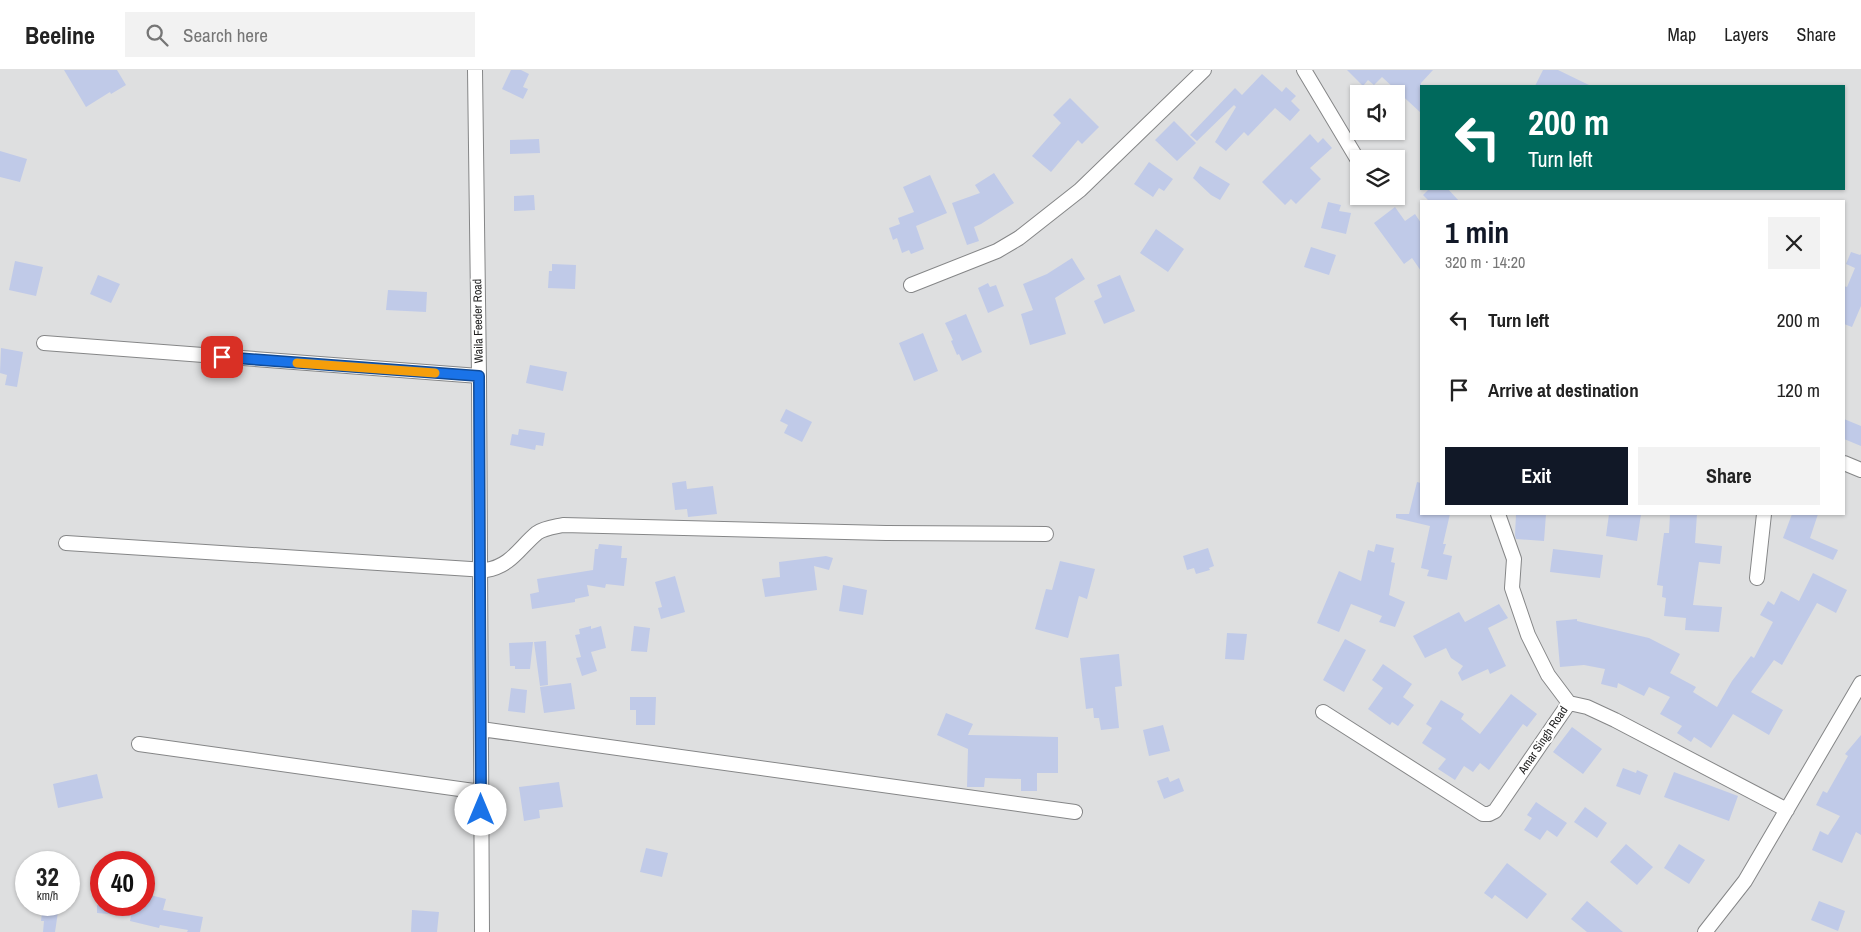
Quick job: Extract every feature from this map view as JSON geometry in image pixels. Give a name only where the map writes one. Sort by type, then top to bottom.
[{"type":"street","name":"Waila Feeder Road","points":[[474,70],[479,376],[482,932]]},
{"type":"street","points":[[911,285],[997,252],[1019,238],[1080,190],[1204,70]]},
{"type":"street","points":[[1304,70],[1352,150]]},
{"type":"street","points":[[44,343],[479,376]]},
{"type":"street","points":[[1845,463],[1861,470]]},
{"type":"street","points":[[1498,515],[1514,559],[1512,588],[1528,635],[1548,675],[1569,703]]},
{"type":"street","points":[[1756,578],[1764,515]]},
{"type":"street","points":[[66,544],[480,570],[500,566],[515,555],[538,532],[563,525],[886,533],[1046,534]]},
{"type":"street","points":[[1706,932],[1745,881],[1861,683]]},
{"type":"street","name":"Amar Singh Road","points":[[1323,712],[1478,812],[1489,814],[1495,811],[1569,703],[1587,707],[1615,720],[1787,810]]},
{"type":"street","points":[[480,729],[1075,812]]},
{"type":"street","points":[[139,744],[481,792]]},
{"type":"building","points":[[64,70],[117,70],[126,85],[111,94],[110,92],[86,107]]},
{"type":"building","points":[[511,70],[521,70],[529,74],[523,87],[528,89],[523,99],[502,89]]},
{"type":"building","points":[[1347,70],[1433,70],[1420,85],[1420,112],[1405,98],[1405,85],[1391,85],[1382,77],[1374,85],[1368,80],[1362,85]]},
{"type":"building","points":[[1543,70],[1558,70],[1589,85],[1536,85]]},
{"type":"building","points":[[1262,74],[1282,92],[1286,87],[1296,96],[1291,101],[1300,110],[1290,121],[1275,108],[1248,136],[1244,132],[1226,151],[1215,142],[1236,107],[1234,105],[1197,141],[1190,135],[1235,88],[1242,95]]},
{"type":"building","points":[[1070,98],[1099,127],[1082,144],[1078,140],[1051,172],[1032,156],[1061,123],[1053,115]]},
{"type":"building","points":[[1174,121],[1196,143],[1177,161],[1155,140]]},
{"type":"building","points":[[1310,134],[1318,143],[1323,138],[1332,148],[1310,168],[1321,179],[1296,204],[1291,199],[1285,205],[1262,182]]},
{"type":"building","points":[[539,139],[540,153],[510,154],[510,140]]},
{"type":"building","points":[[0,151],[27,159],[20,182],[0,177]]},
{"type":"building","points":[[1149,162],[1173,179],[1164,191],[1159,188],[1153,197],[1134,184]]},
{"type":"building","points":[[1200,166],[1230,184],[1220,200],[1211,195],[1193,178]]},
{"type":"building","points":[[994,173],[1014,203],[974,227],[979,241],[967,245],[952,203],[980,193],[975,185]]},
{"type":"building","points":[[930,175],[947,213],[916,226],[924,249],[911,254],[909,250],[902,253],[897,238],[893,240],[889,228],[900,224],[898,218],[914,212],[903,187]]},
{"type":"building","points":[[1428,190],[1449,190],[1458,200],[1428,200],[1423,195]]},
{"type":"building","points":[[534,195],[535,210],[514,211],[514,196]]},
{"type":"building","points":[[1328,202],[1341,205],[1339,211],[1351,213],[1346,234],[1321,228]]},
{"type":"building","points":[[1395,207],[1405,221],[1415,214],[1420,222],[1420,270],[1412,258],[1404,264],[1374,223]]},
{"type":"building","points":[[1156,229],[1184,249],[1168,272],[1140,253]]},
{"type":"building","points":[[1311,247],[1336,255],[1329,275],[1304,267]]},
{"type":"building","points":[[1851,252],[1861,254],[1861,306],[1852,327],[1845,324],[1845,286],[1847,287],[1855,268],[1846,264]]},
{"type":"building","points":[[1072,258],[1085,279],[1055,298],[1066,334],[1030,345],[1021,314],[1033,310],[1023,284],[1047,274]]},
{"type":"building","points":[[15,261],[43,267],[36,296],[9,290]]},
{"type":"building","points":[[552,264],[576,265],[575,289],[548,288],[549,271],[552,271]]},
{"type":"building","points":[[98,275],[120,284],[111,303],[90,294]]},
{"type":"building","points":[[1120,275],[1135,311],[1104,324],[1094,301],[1102,297],[1097,285]]},
{"type":"building","points":[[988,283],[990,287],[996,285],[1004,306],[988,313],[978,288]]},
{"type":"building","points":[[388,290],[427,292],[426,312],[386,310]]},
{"type":"building","points":[[966,314],[982,352],[962,361],[959,354],[957,355],[951,341],[953,340],[945,323]]},
{"type":"building","points":[[923,333],[938,371],[914,381],[899,343]]},
{"type":"building","points":[[1,348],[23,352],[17,387],[5,385],[7,375],[0,373]]},
{"type":"building","points":[[530,365],[567,372],[563,391],[526,383]]},
{"type":"building","points":[[786,409],[812,422],[802,442],[784,433],[788,425],[780,421]]},
{"type":"building","points":[[1845,419],[1861,426],[1861,446],[1845,439]]},
{"type":"building","points":[[519,429],[545,433],[543,446],[536,445],[535,450],[510,445],[512,434],[518,435]]},
{"type":"building","points":[[686,481],[687,489],[713,486],[717,514],[688,517],[687,509],[675,510],[672,483]]},
{"type":"building","points":[[1417,482],[1420,483],[1420,515],[1450,515],[1443,544],[1446,544],[1443,554],[1452,556],[1447,580],[1427,576],[1429,570],[1421,568],[1430,526],[1396,518],[1396,514],[1409,514]]},
{"type":"building","points":[[1516,515],[1546,515],[1544,541],[1516,539]]},
{"type":"building","points":[[1609,515],[1641,515],[1637,541],[1606,536]]},
{"type":"building","points":[[1670,515],[1697,515],[1695,543],[1722,546],[1720,564],[1699,562],[1693,605],[1722,607],[1719,632],[1685,630],[1686,618],[1664,616],[1666,598],[1662,597],[1663,586],[1657,585],[1664,533],[1669,533]]},
{"type":"building","points":[[1792,515],[1818,515],[1810,538],[1838,550],[1833,560],[1783,538]]},
{"type":"building","points":[[599,544],[622,546],[621,558],[627,558],[624,586],[606,584],[605,588],[587,585],[589,596],[575,599],[575,602],[532,609],[530,594],[539,592],[537,579],[593,570],[595,549],[598,549]]},
{"type":"building","points":[[1376,544],[1394,548],[1391,562],[1395,563],[1389,595],[1405,602],[1395,627],[1379,622],[1382,616],[1351,604],[1339,632],[1317,623],[1339,571],[1361,581],[1368,550],[1374,552]]},
{"type":"building","points":[[1208,548],[1214,566],[1209,568],[1210,570],[1196,574],[1194,568],[1187,570],[1183,556]]},
{"type":"building","points":[[1553,549],[1603,555],[1600,578],[1550,572]]},
{"type":"building","points":[[826,556],[833,558],[829,570],[814,566],[817,590],[765,597],[762,579],[780,577],[779,562]]},
{"type":"building","points":[[1060,561],[1095,569],[1087,599],[1079,596],[1068,638],[1035,629],[1046,589],[1052,590]]},
{"type":"building","points":[[1813,573],[1847,590],[1836,613],[1817,603],[1782,665],[1774,660],[1751,692],[1783,710],[1769,735],[1733,714],[1711,748],[1694,737],[1691,742],[1677,733],[1682,726],[1660,714],[1670,697],[1649,687],[1644,696],[1618,683],[1617,688],[1601,684],[1605,669],[1584,665],[1560,667],[1556,621],[1577,619],[1577,621],[1649,638],[1680,654],[1670,673],[1696,687],[1693,692],[1717,707],[1732,681],[1751,656],[1754,658],[1773,622],[1760,615],[1768,601],[1774,605],[1781,591],[1799,601]]},
{"type":"building","points":[[675,576],[685,612],[661,619],[658,608],[662,607],[655,582]]},
{"type":"building","points":[[843,585],[867,590],[863,615],[839,611]]},
{"type":"building","points":[[1499,604],[1508,618],[1488,628],[1506,666],[1490,674],[1488,669],[1462,681],[1458,673],[1463,666],[1451,658],[1446,648],[1425,658],[1413,636],[1459,612],[1465,622]]},
{"type":"building","points":[[591,626],[591,629],[601,626],[606,648],[591,652],[597,671],[582,676],[576,658],[581,657],[575,635],[580,634],[579,629]]},
{"type":"building","points":[[634,626],[650,628],[647,652],[631,651]]},
{"type":"building","points":[[1227,633],[1247,634],[1244,660],[1225,659]]},
{"type":"building","points":[[1345,639],[1366,650],[1344,692],[1323,680]]},
{"type":"building","points":[[546,641],[548,685],[540,686],[534,642]]},
{"type":"building","points":[[533,642],[530,669],[515,669],[515,666],[510,666],[509,643]]},
{"type":"building","points":[[1119,654],[1122,686],[1115,687],[1119,728],[1101,730],[1099,718],[1094,718],[1093,708],[1086,709],[1080,658]]},
{"type":"building","points":[[1383,664],[1412,684],[1403,697],[1414,705],[1398,726],[1392,722],[1390,725],[1368,709],[1383,688],[1372,680]]},
{"type":"building","points":[[571,683],[575,709],[544,713],[540,687]]},
{"type":"building","points":[[511,688],[527,690],[525,713],[508,711]]},
{"type":"building","points":[[1511,694],[1537,714],[1527,727],[1523,724],[1489,770],[1480,763],[1473,772],[1464,766],[1455,780],[1438,769],[1446,759],[1422,743],[1432,728],[1426,724],[1441,700],[1464,714],[1461,719],[1480,734]]},
{"type":"building","points":[[630,697],[656,697],[655,725],[636,725],[636,710],[630,710]]},
{"type":"building","points":[[946,713],[973,724],[968,735],[1058,737],[1058,773],[1037,773],[1037,791],[1021,791],[1021,779],[985,778],[984,787],[967,787],[968,749],[937,735]]},
{"type":"building","points":[[1163,725],[1170,751],[1149,756],[1143,730]]},
{"type":"building","points":[[1572,727],[1602,749],[1583,774],[1553,752]]},
{"type":"building","points":[[1861,735],[1861,835],[1856,832],[1842,863],[1812,850],[1820,831],[1828,835],[1840,816],[1816,805],[1823,791],[1827,793],[1848,756],[1845,754]]},
{"type":"building","points":[[1623,768],[1636,773],[1637,770],[1648,775],[1640,795],[1616,786]]},
{"type":"building","points":[[1674,772],[1738,796],[1729,821],[1664,797]]},
{"type":"building","points":[[97,774],[103,798],[58,808],[53,784]]},
{"type":"building","points":[[1168,777],[1170,782],[1179,778],[1184,791],[1164,799],[1157,781]]},
{"type":"building","points":[[559,782],[563,807],[539,810],[540,818],[524,821],[519,787]]},
{"type":"building","points":[[1536,802],[1567,823],[1557,837],[1547,830],[1540,840],[1524,830],[1532,818],[1527,815]]},
{"type":"building","points":[[1585,807],[1607,823],[1597,838],[1574,822]]},
{"type":"building","points":[[1626,844],[1653,867],[1637,885],[1610,862]]},
{"type":"building","points":[[1679,844],[1705,860],[1689,884],[1664,868]]},
{"type":"building","points":[[646,848],[668,853],[662,877],[640,872]]},
{"type":"building","points":[[1507,863],[1547,894],[1527,919],[1495,895],[1492,899],[1484,893]]},
{"type":"building","points":[[155,896],[166,899],[163,910],[203,917],[200,932],[187,932],[188,930],[160,925],[159,928],[130,921],[131,916],[155,916]]},
{"type":"building","points":[[1587,901],[1623,932],[1587,932],[1571,919]]},
{"type":"building","points":[[1819,901],[1845,911],[1838,931],[1811,920]]},
{"type":"building","points":[[412,910],[439,912],[437,932],[411,932]]},
{"type":"building","points":[[42,916],[57,916],[55,932],[43,932],[44,921],[41,921]]},
{"type":"slow traffic","points":[[297,363],[435,373]]},
{"type":"route","points":[[222,357],[479,376],[481,810]]}]
